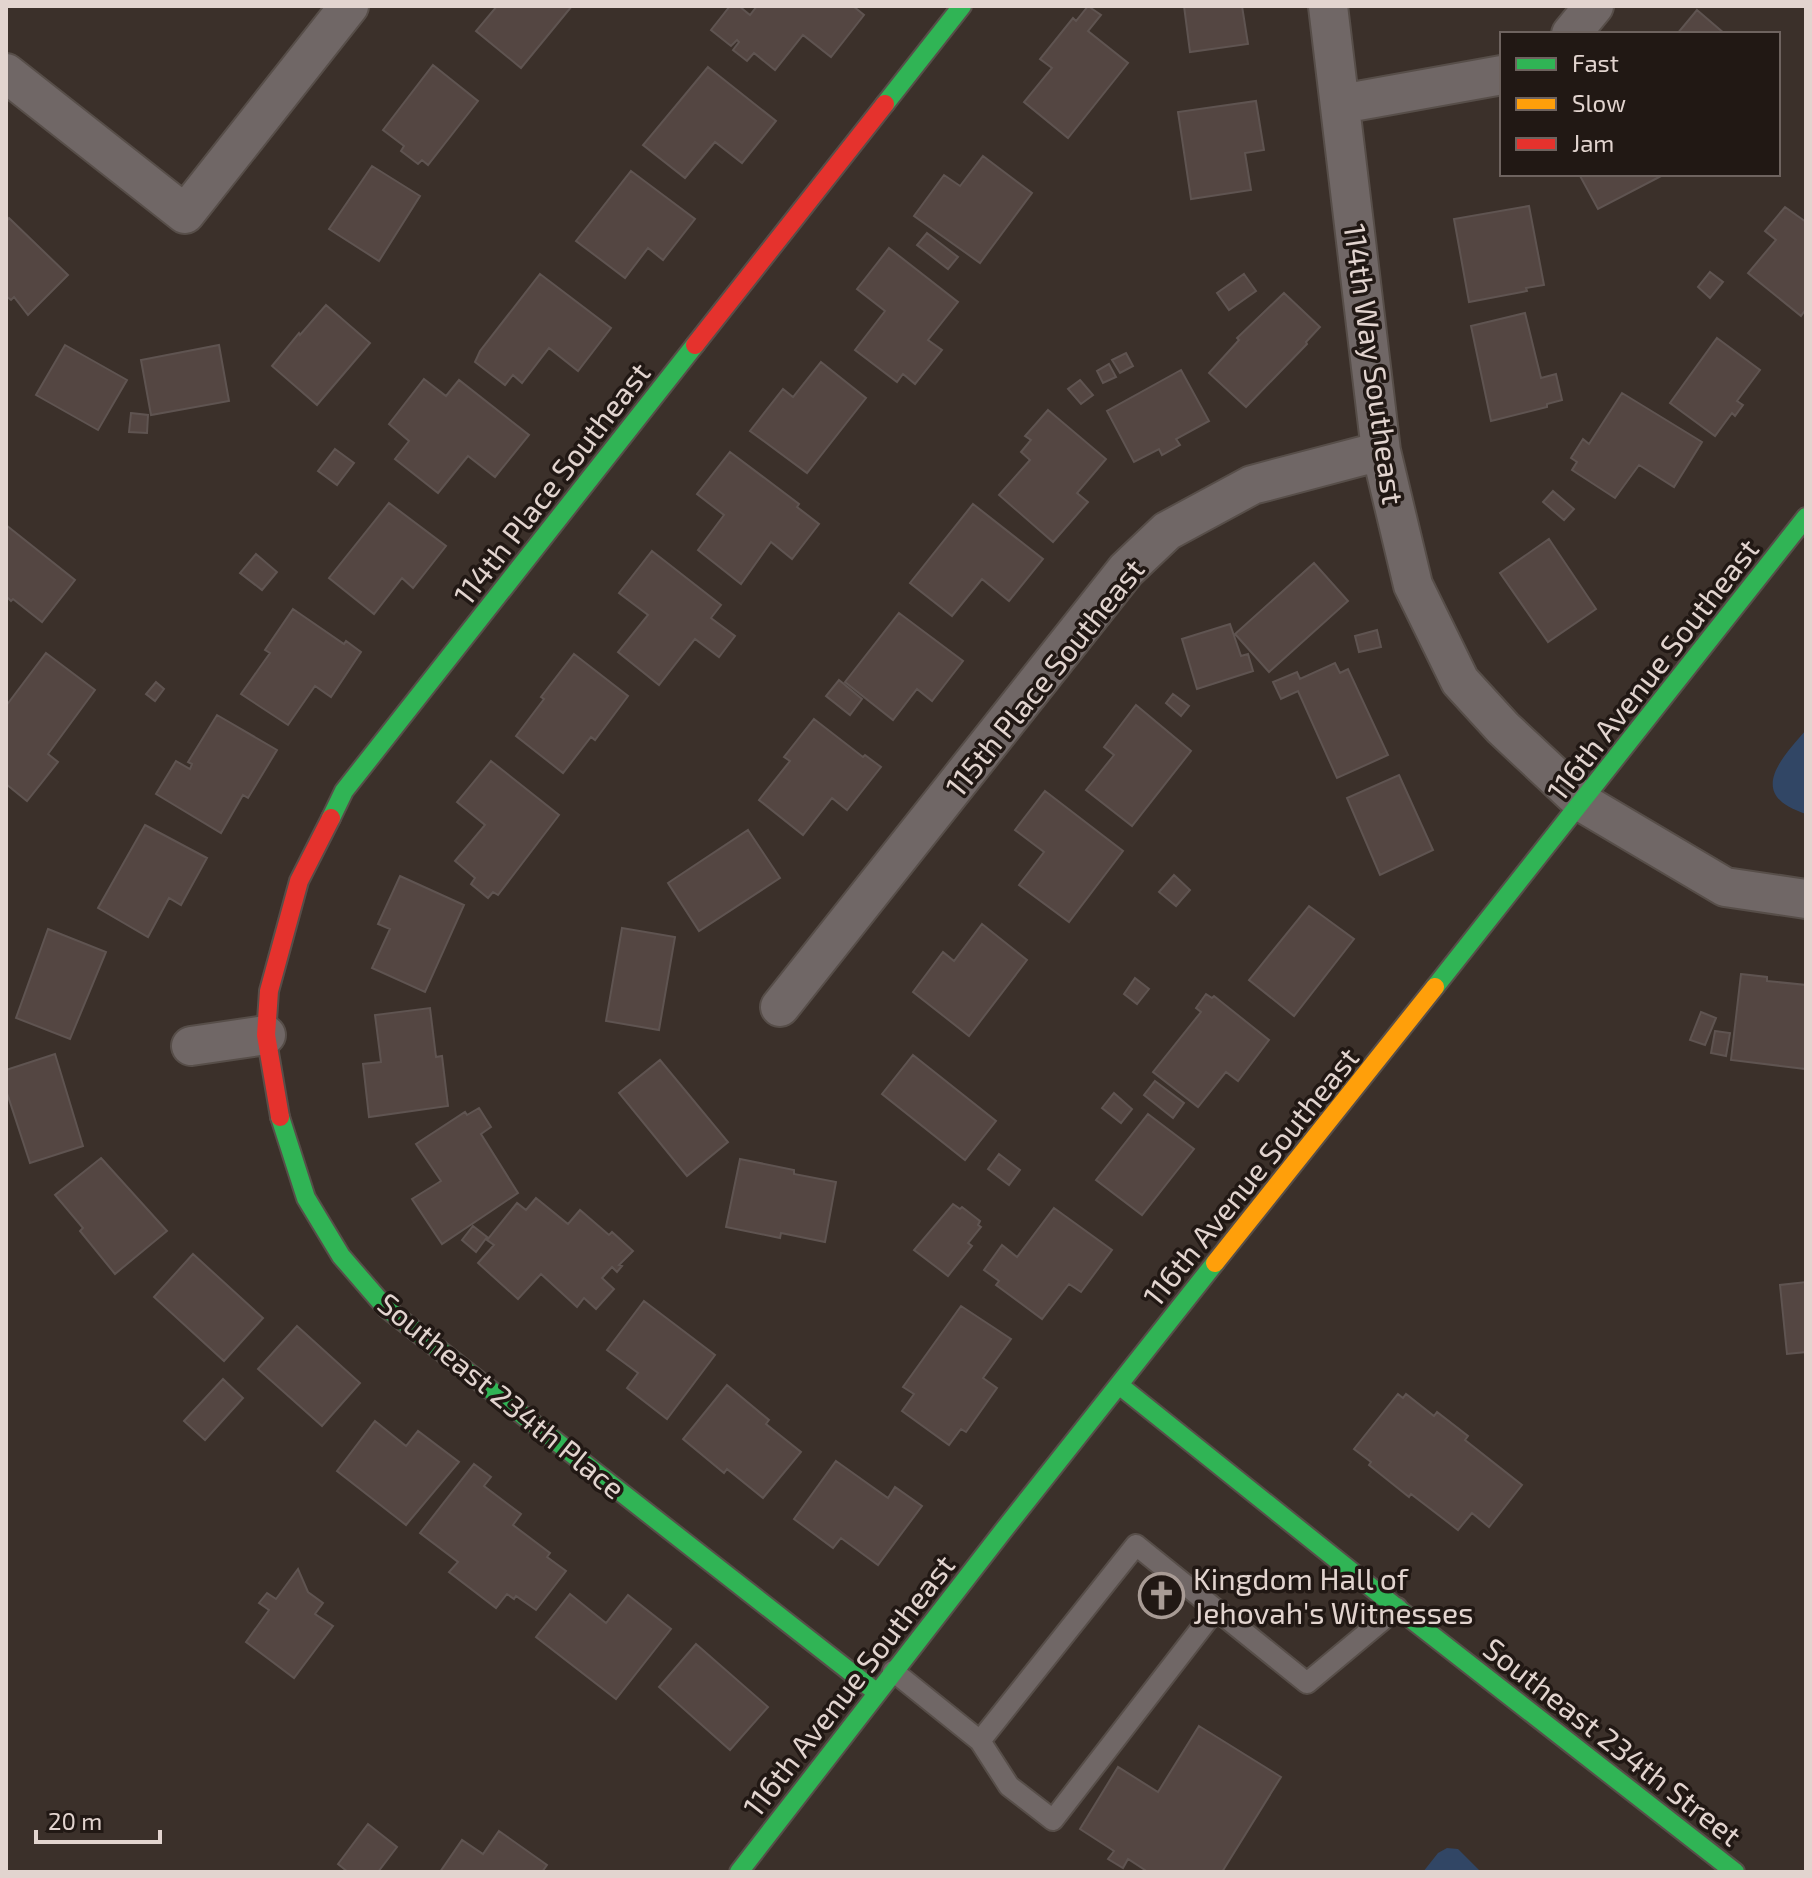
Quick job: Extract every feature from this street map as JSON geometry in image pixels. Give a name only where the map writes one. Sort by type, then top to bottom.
[{"type":"street","points":[[6,73],[185,214],[349,6]]},
{"type":"street","name":"114th Place Southeast","points":[[266,1035],[269,991],[299,881],[344,791],[962,6]]},
{"type":"street","name":"114th Way Southeast","points":[[1328,6],[1381,451],[1413,585],[1460,681],[1503,728],[1583,803],[1725,887],[1806,899]]},
{"type":"street","points":[[1573,32],[1594,6]]},
{"type":"street","points":[[1341,104],[1500,75]]},
{"type":"street","name":"115th Place Southeast","points":[[780,1007],[1126,570],[1167,531],[1252,485],[1381,451]]},
{"type":"street","name":"116th Avenue Southeast","points":[[739,1872],[876,1692],[1583,803],[1806,517]]},
{"type":"street","points":[[191,1046],[266,1035]]},
{"type":"street","name":"Southeast 234th Place","points":[[266,1035],[282,1130],[306,1198],[341,1256],[386,1308],[876,1692]]},
{"type":"street","name":"Southeast 234th Street","points":[[1119,1385],[1397,1608],[1735,1872]]},
{"type":"lane","points":[[980,1741],[1136,1545],[1307,1683],[1397,1608]]},
{"type":"lane","points":[[893,1671],[980,1741],[1009,1786],[1053,1820],[1216,1609]]},
{"type":"water","points":[[1806,730],[1806,814],[1777,797],[1773,787],[1779,765]]},
{"type":"water","points":[[1447,1848],[1458,1849],[1481,1872],[1423,1872],[1438,1853]]},
{"type":"building","points":[[497,6],[572,6],[521,68],[476,31]]},
{"type":"building","points":[[730,6],[739,6],[750,15],[757,6],[853,6],[864,15],[831,57],[803,35],[775,70],[754,53],[747,61],[733,50],[739,42],[737,40],[731,46],[711,30]]},
{"type":"building","points":[[1088,6],[1101,15],[1088,31],[1128,63],[1068,138],[1024,102],[1052,68],[1040,59],[1073,18],[1076,21]]},
{"type":"building","points":[[1184,6],[1242,6],[1248,44],[1190,52]]},
{"type":"building","points":[[1697,10],[1723,32],[1679,32]]},
{"type":"building","points":[[433,65],[478,101],[428,165],[422,160],[418,164],[401,151],[404,146],[383,130]]},
{"type":"building","points":[[708,67],[776,121],[742,163],[715,142],[685,178],[643,145]]},
{"type":"building","points":[[1256,101],[1264,150],[1245,153],[1251,190],[1191,199],[1178,112]]},
{"type":"building","points":[[983,156],[1032,193],[980,263],[914,216],[944,175],[960,186]]},
{"type":"building","points":[[372,166],[420,196],[379,261],[329,229]]},
{"type":"building","points":[[631,171],[695,219],[663,260],[648,248],[625,278],[576,241]]},
{"type":"building","points":[[1580,176],[1661,176],[1598,209]]},
{"type":"building","points":[[1529,206],[1544,285],[1469,302],[1454,219]]},
{"type":"building","points":[[1785,207],[1806,222],[1806,309],[1801,316],[1748,273],[1776,240],[1765,231]]},
{"type":"building","points":[[9,218],[68,275],[28,315],[14,297],[11,300],[6,296],[6,222]]},
{"type":"building","points":[[927,233],[958,257],[948,269],[917,245]]},
{"type":"building","points":[[889,248],[958,302],[928,340],[942,350],[915,384],[903,374],[897,382],[855,350],[885,311],[857,289]]},
{"type":"building","points":[[1710,272],[1723,282],[1710,298],[1698,287]]},
{"type":"building","points":[[540,274],[611,328],[578,371],[549,348],[522,383],[513,375],[505,385],[475,362],[480,351]]},
{"type":"building","points":[[1244,274],[1256,291],[1229,310],[1217,293]]},
{"type":"building","points":[[1284,293],[1320,327],[1246,407],[1209,373],[1239,340],[1237,338]]},
{"type":"building","points":[[326,305],[370,343],[317,405],[272,366]]},
{"type":"building","points":[[1525,313],[1541,378],[1556,374],[1562,400],[1547,404],[1547,407],[1491,421],[1471,326]]},
{"type":"building","points":[[1717,338],[1760,370],[1737,401],[1743,405],[1735,416],[1732,413],[1715,436],[1670,403]]},
{"type":"building","points":[[65,345],[127,380],[98,430],[36,395]]},
{"type":"building","points":[[219,345],[229,401],[151,415],[141,360]]},
{"type":"building","points":[[1126,353],[1133,366],[1120,373],[1112,360]]},
{"type":"building","points":[[821,362],[866,398],[807,473],[750,431],[783,389],[793,397]]},
{"type":"building","points":[[1109,364],[1116,377],[1103,383],[1097,371]]},
{"type":"building","points":[[1181,370],[1209,421],[1176,439],[1180,445],[1162,455],[1159,449],[1134,462],[1107,411]]},
{"type":"building","points":[[424,379],[446,396],[459,380],[529,435],[495,477],[468,456],[438,493],[395,459],[409,441],[389,424]]},
{"type":"building","points":[[1080,380],[1093,395],[1081,404],[1068,389]]},
{"type":"building","points":[[1622,393],[1702,442],[1674,487],[1639,465],[1615,498],[1572,470],[1577,462],[1571,458],[1583,439],[1589,444]]},
{"type":"building","points":[[1048,410],[1106,459],[1077,493],[1088,502],[1053,542],[999,495],[1030,460],[1021,452],[1031,440],[1025,436]]},
{"type":"building","points":[[131,413],[148,415],[147,433],[129,432]]},
{"type":"building","points":[[335,449],[354,463],[337,485],[318,471]]},
{"type":"building","points":[[730,452],[799,504],[797,507],[819,524],[792,559],[771,542],[741,584],[698,550],[724,515],[697,494]]},
{"type":"building","points":[[1553,491],[1574,509],[1564,520],[1543,502]]},
{"type":"building","points":[[389,503],[446,546],[413,588],[402,578],[374,614],[329,578]]},
{"type":"building","points":[[973,504],[1043,559],[1009,601],[982,579],[952,616],[910,583]]},
{"type":"building","points":[[6,525],[75,580],[42,622],[6,596]]},
{"type":"building","points":[[1549,539],[1596,609],[1548,642],[1500,573]]},
{"type":"building","points":[[652,551],[721,605],[711,618],[735,636],[719,657],[695,639],[659,685],[618,652],[648,615],[619,593]]},
{"type":"building","points":[[256,554],[277,572],[262,590],[240,573]]},
{"type":"building","points":[[1314,563],[1348,601],[1269,672],[1235,634]]},
{"type":"building","points":[[293,609],[361,652],[331,697],[315,686],[288,725],[241,694],[270,653],[265,650]]},
{"type":"building","points":[[899,613],[963,661],[932,701],[917,689],[893,720],[845,682]]},
{"type":"building","points":[[1230,624],[1241,656],[1248,654],[1253,671],[1197,689],[1182,639]]},
{"type":"building","points":[[1377,630],[1381,647],[1359,652],[1355,636]]},
{"type":"building","points":[[46,653],[95,690],[48,754],[58,762],[27,801],[6,784],[6,706]]},
{"type":"building","points":[[574,654],[628,696],[595,740],[591,737],[563,773],[516,736]]},
{"type":"building","points":[[1335,663],[1340,673],[1348,669],[1388,755],[1337,778],[1298,691],[1281,699],[1273,682],[1297,672],[1300,679]]},
{"type":"building","points":[[839,680],[862,699],[850,715],[826,696]]},
{"type":"building","points":[[156,682],[164,689],[155,701],[146,694]]},
{"type":"building","points":[[1173,694],[1189,706],[1181,716],[1166,703]]},
{"type":"building","points":[[1136,705],[1191,751],[1132,826],[1086,790],[1114,755],[1104,747]]},
{"type":"building","points":[[217,715],[277,750],[248,798],[243,795],[221,833],[156,794],[176,761],[190,769],[192,764],[188,762]]},
{"type":"building","points":[[814,719],[881,767],[847,810],[832,798],[803,835],[759,800],[790,761],[784,757]]},
{"type":"building","points":[[491,761],[559,815],[498,895],[493,892],[488,898],[471,884],[475,878],[455,861],[485,825],[457,802]]},
{"type":"building","points":[[1399,775],[1433,850],[1380,875],[1347,798]]},
{"type":"building","points":[[1045,791],[1123,851],[1069,922],[1019,885],[1044,852],[1015,830]]},
{"type":"building","points":[[145,825],[207,858],[181,905],[169,898],[148,937],[98,908]]},
{"type":"building","points":[[748,830],[780,878],[699,931],[668,883]]},
{"type":"building","points":[[1174,875],[1190,890],[1176,906],[1159,892]]},
{"type":"building","points":[[400,876],[464,905],[425,992],[372,968],[390,929],[378,924]]},
{"type":"building","points":[[1309,906],[1354,939],[1294,1016],[1249,980]]},
{"type":"building","points":[[982,924],[1027,960],[969,1036],[913,992],[943,952],[954,961]]},
{"type":"building","points":[[622,928],[675,937],[659,1030],[606,1021]]},
{"type":"building","points":[[48,929],[106,952],[70,1039],[16,1018]]},
{"type":"building","points":[[1741,974],[1767,977],[1767,981],[1806,985],[1806,1069],[1731,1060]]},
{"type":"building","points":[[1135,978],[1149,989],[1137,1004],[1124,994]]},
{"type":"building","points":[[1206,994],[1212,998],[1214,996],[1269,1040],[1238,1081],[1226,1072],[1198,1107],[1153,1072],[1201,1012],[1196,1008]]},
{"type":"building","points":[[430,1008],[436,1057],[442,1056],[448,1106],[369,1117],[363,1064],[381,1062],[375,1015]]},
{"type":"building","points":[[1701,1012],[1716,1018],[1705,1045],[1690,1040]]},
{"type":"building","points":[[1715,1031],[1730,1033],[1726,1056],[1711,1053]]},
{"type":"building","points":[[55,1054],[83,1146],[30,1163],[6,1090],[6,1070]]},
{"type":"building","points":[[913,1055],[996,1121],[965,1160],[882,1094]]},
{"type":"building","points":[[660,1060],[728,1142],[687,1176],[619,1093]]},
{"type":"building","points":[[1155,1081],[1184,1103],[1173,1118],[1144,1095]]},
{"type":"building","points":[[1114,1093],[1132,1109],[1121,1123],[1102,1108]]},
{"type":"building","points":[[479,1108],[491,1127],[481,1134],[518,1193],[442,1244],[412,1199],[441,1181],[416,1144],[465,1112],[467,1115]]},
{"type":"building","points":[[1148,1114],[1194,1149],[1142,1215],[1096,1180]]},
{"type":"building","points":[[999,1154],[1020,1170],[1009,1185],[988,1169]]},
{"type":"building","points":[[101,1158],[167,1231],[115,1274],[55,1195]]},
{"type":"building","points":[[740,1159],[836,1182],[825,1242],[781,1233],[780,1238],[726,1227]]},
{"type":"building","points":[[536,1198],[568,1224],[580,1210],[633,1251],[619,1265],[622,1266],[617,1272],[612,1267],[602,1278],[614,1289],[596,1309],[584,1298],[577,1307],[541,1274],[518,1299],[478,1263],[494,1245],[487,1240],[517,1203],[526,1210]]},
{"type":"building","points":[[953,1204],[980,1221],[978,1225],[981,1227],[968,1243],[972,1246],[948,1276],[914,1250]]},
{"type":"building","points":[[1054,1208],[1112,1250],[1081,1292],[1069,1284],[1042,1319],[996,1285],[999,1281],[984,1270],[1002,1245],[1017,1257]]},
{"type":"building","points":[[473,1226],[487,1237],[476,1252],[462,1240]]},
{"type":"building","points":[[193,1254],[263,1318],[224,1361],[154,1297]]},
{"type":"building","points":[[1806,1282],[1806,1352],[1787,1354],[1780,1285]]},
{"type":"building","points":[[644,1301],[715,1355],[667,1419],[627,1388],[638,1373],[607,1350]]},
{"type":"building","points":[[961,1306],[1011,1339],[983,1378],[997,1388],[966,1432],[961,1429],[949,1445],[902,1411],[914,1394],[903,1387]]},
{"type":"building","points":[[297,1326],[360,1383],[322,1426],[258,1369]]},
{"type":"building","points":[[223,1379],[243,1398],[205,1440],[184,1421]]},
{"type":"building","points":[[727,1385],[769,1420],[766,1424],[801,1452],[763,1498],[727,1469],[724,1473],[683,1439]]},
{"type":"building","points":[[1398,1394],[1403,1398],[1406,1394],[1434,1416],[1437,1412],[1468,1436],[1465,1440],[1522,1485],[1489,1527],[1472,1513],[1458,1530],[1411,1494],[1409,1497],[1354,1449]]},
{"type":"building","points":[[375,1421],[406,1446],[418,1431],[459,1462],[406,1525],[337,1471]]},
{"type":"building","points":[[836,1461],[888,1498],[895,1487],[922,1506],[878,1565],[841,1538],[833,1548],[794,1519]]},
{"type":"building","points":[[474,1464],[491,1477],[484,1486],[521,1514],[513,1525],[550,1553],[547,1557],[566,1571],[536,1610],[516,1596],[514,1599],[507,1594],[496,1608],[449,1572],[458,1562],[420,1533]]},
{"type":"building","points":[[298,1569],[308,1592],[323,1603],[315,1614],[333,1626],[294,1678],[246,1642],[269,1610],[259,1603],[267,1593],[276,1599]]},
{"type":"building","points":[[570,1594],[606,1623],[628,1595],[671,1629],[616,1699],[536,1637]]},
{"type":"building","points":[[696,1644],[768,1707],[730,1750],[659,1687]]},
{"type":"building","points":[[1199,1726],[1281,1777],[1222,1872],[1148,1872],[1128,1859],[1123,1868],[1108,1859],[1114,1851],[1080,1829],[1118,1767],[1158,1792]]},
{"type":"building","points":[[368,1824],[397,1847],[378,1872],[348,1872],[338,1864]]},
{"type":"building","points":[[499,1831],[547,1865],[542,1872],[440,1872],[462,1840],[483,1854]]},
{"type":"traffic: fast","points":[[885,104],[962,6]]},
{"type":"traffic: fast","points":[[331,818],[344,791],[695,345]]},
{"type":"traffic: fast","points":[[1435,987],[1806,517]]},
{"type":"traffic: fast","points":[[280,1117],[306,1198],[341,1256],[386,1308],[876,1692]]},
{"type":"traffic: fast","points":[[739,1872],[1215,1263]]},
{"type":"traffic: fast","points":[[1119,1385],[1397,1608],[1735,1872]]},
{"type":"traffic: slow","points":[[1215,1263],[1435,987]]},
{"type":"traffic: jam","points":[[695,345],[885,104]]},
{"type":"traffic: jam","points":[[280,1117],[266,1035],[269,991],[299,881],[331,818]]},
{"type":"place","name":"Kingdom Hall of Jehovah's Witnesses","points":[[1162,1595]]}]
